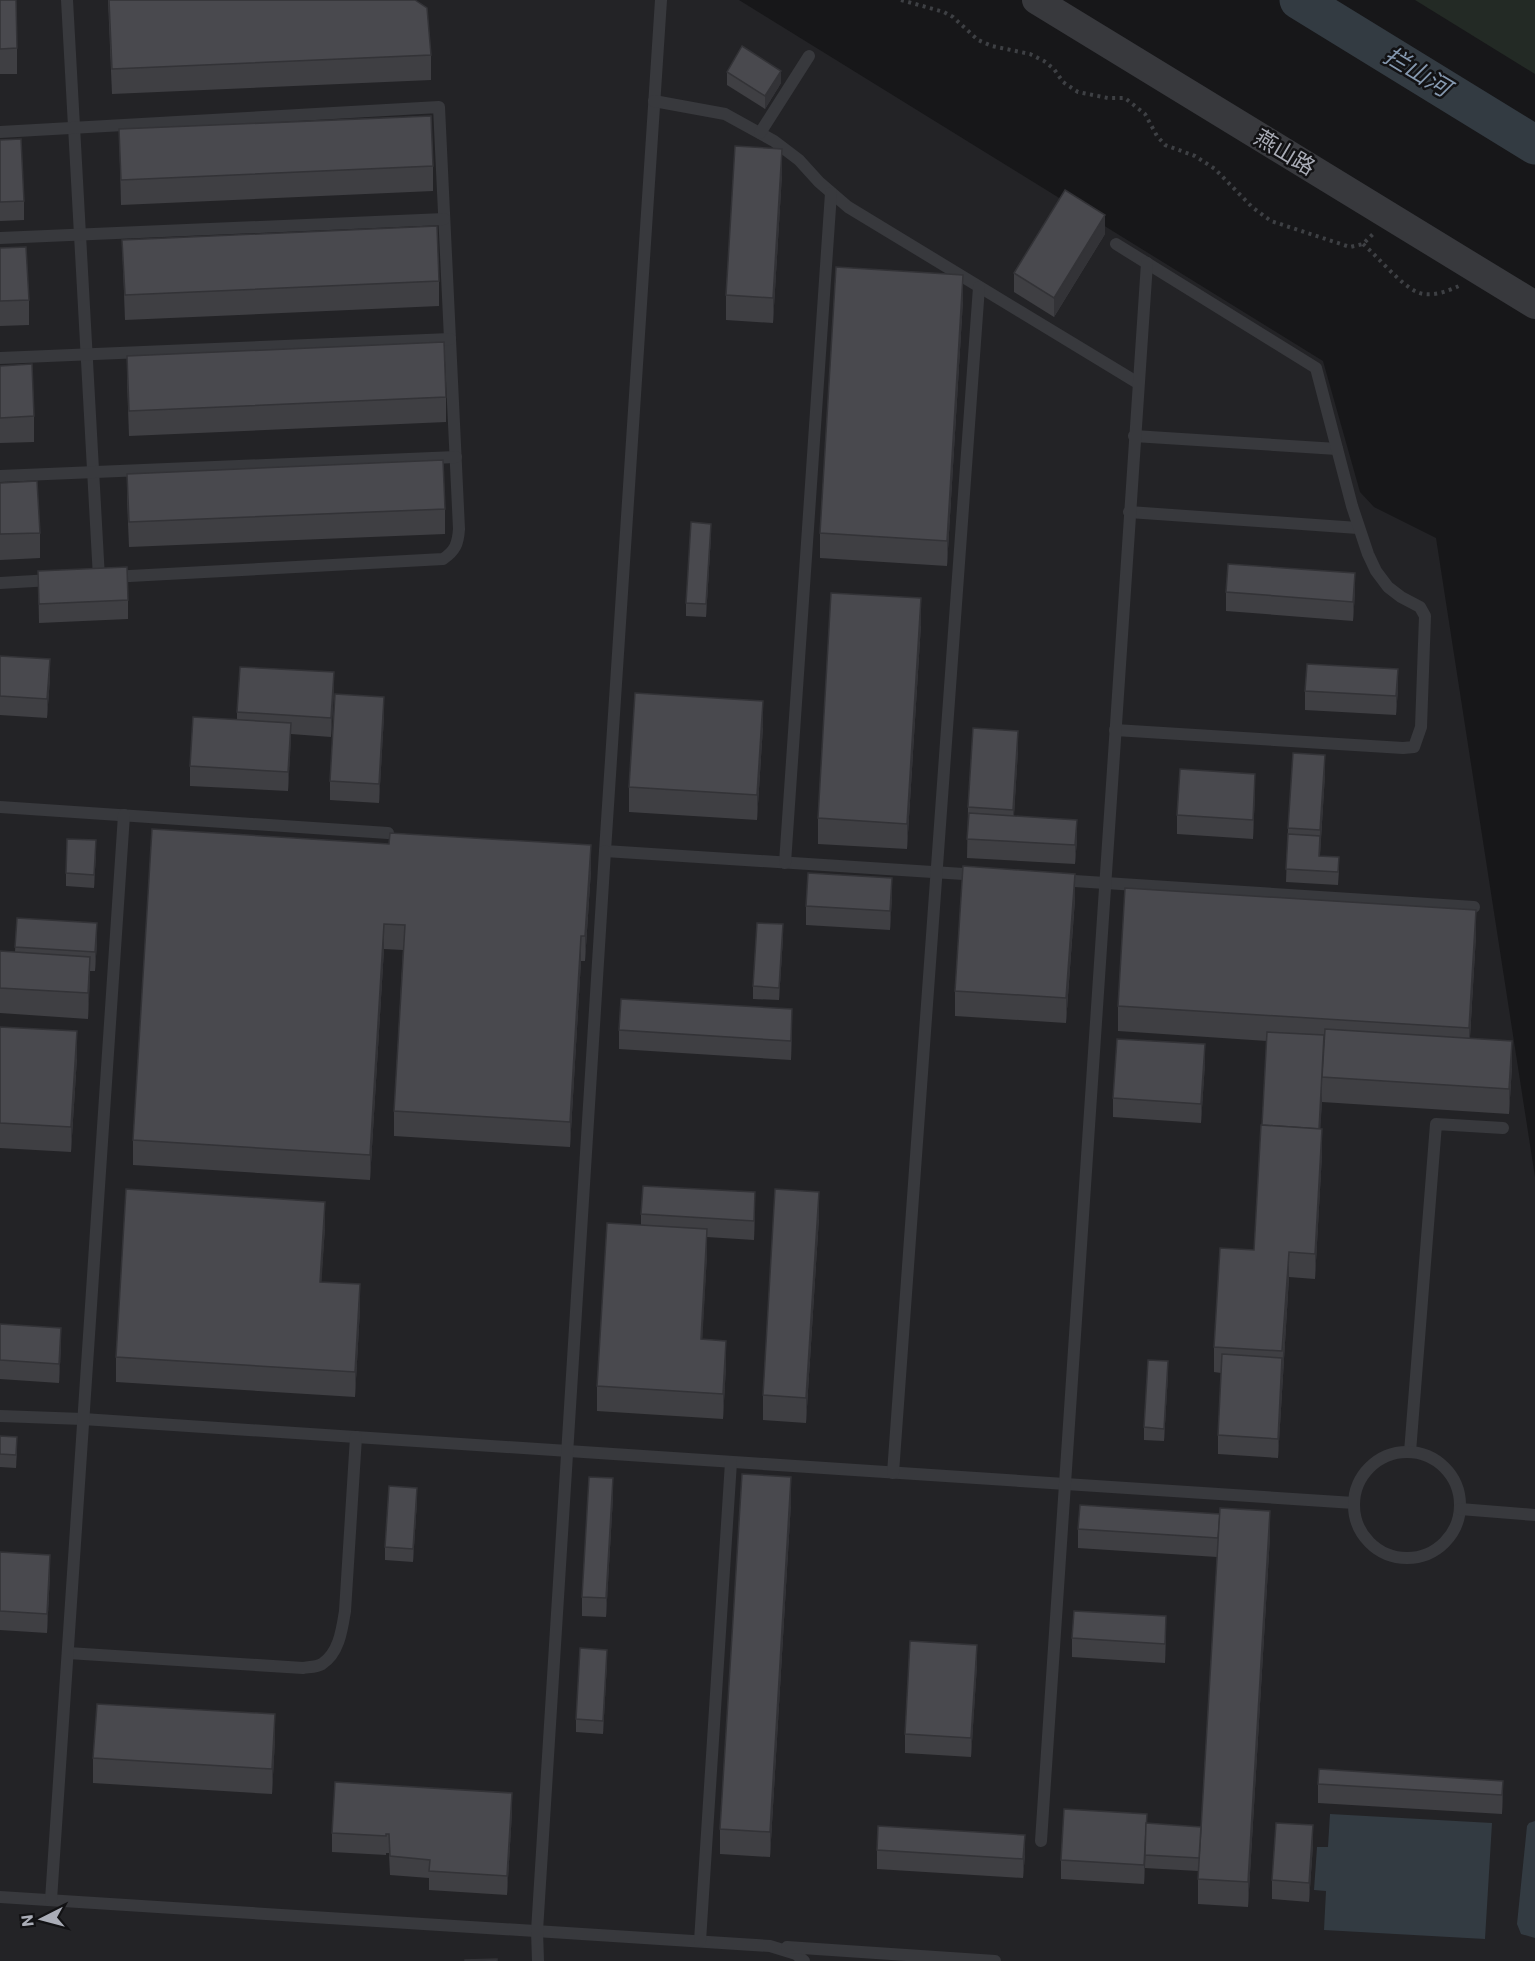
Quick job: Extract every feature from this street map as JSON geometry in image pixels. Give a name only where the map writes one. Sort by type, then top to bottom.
[{"type":"street","name":"燕山路","points":[[1035,0],[1535,305]]},
{"type":"lane","points":[[0,132],[74,128],[439,107],[459,541],[453,552],[443,559],[93,578],[93,472],[87,354],[74,128],[67,0]]},
{"type":"lane","points":[[538,1961],[537,1931],[567,1451],[661,0]]},
{"type":"lane","points":[[760,133],[809,56]]},
{"type":"lane","points":[[654,101],[725,114],[774,141],[799,160],[848,207],[1138,383]]},
{"type":"lane","points":[[785,862],[831,193]]},
{"type":"lane","points":[[0,238],[444,219]]},
{"type":"lane","points":[[1115,730],[1414,747],[1421,727],[1425,616],[1420,607],[1388,587],[1376,572],[1368,554],[1358,528],[1316,368],[1116,244]]},
{"type":"lane","points":[[1041,1841],[1147,263]]},
{"type":"lane","points":[[893,1473],[979,287]]},
{"type":"lane","points":[[0,358],[450,339]]},
{"type":"lane","points":[[1134,436],[1337,450]]},
{"type":"lane","points":[[0,476],[456,457]]},
{"type":"lane","points":[[1129,512],[1358,528]]},
{"type":"lane","points":[[0,583],[66,580]]},
{"type":"lane","points":[[0,807],[388,833]]},
{"type":"lane","points":[[51,1900],[124,815]]},
{"type":"lane","points":[[605,851],[992,876]]},
{"type":"lane","points":[[1048,880],[1474,907]]},
{"type":"lane","points":[[1410,1452],[1436,1124],[1503,1128]]},
{"type":"lane","points":[[0,1416],[83,1419],[1354,1503]]},
{"type":"lane","points":[[68,1653],[303,1668],[321,1665],[334,1652],[342,1630],[345,1611],[356,1437]]},
{"type":"lane","points":[[1410,1452],[1426,1456],[1441,1464],[1452,1477],[1458,1492],[1460,1509],[1456,1527],[1445,1542],[1431,1553],[1413,1558],[1395,1557],[1378,1550],[1365,1538],[1356,1521],[1354,1503],[1357,1487],[1365,1472],[1378,1461],[1393,1454],[1410,1452]]},
{"type":"lane","points":[[700,1941],[731,1462]]},
{"type":"lane","points":[[1460,1509],[1535,1515]]},
{"type":"lane","points":[[0,1897],[995,1961]]},
{"type":"lane","points":[[770,1946],[796,1954],[804,1961]]},
{"type":"path","points":[[901,0],[944,12],[953,17],[978,40],[992,46],[1030,54],[1044,61],[1064,82],[1078,92],[1100,97],[1125,98],[1145,114],[1157,136],[1165,145],[1195,156],[1215,170],[1252,207],[1271,221],[1350,247],[1363,244],[1390,216]]},
{"type":"path","points":[[1363,244],[1419,293],[1436,294],[1456,288],[1485,274]]},
{"type":"shaded area","points":[[0,0],[739,0],[1323,361],[1360,492],[1374,507],[1436,538],[1535,1177],[1535,1961],[0,1961]]},
{"type":"shaded area","points":[[1415,0],[1535,0],[1535,74]]},
{"type":"shaded area","points":[[1330,1814],[1492,1823],[1485,1939],[1324,1930],[1326,1891],[1314,1890],[1317,1847],[1328,1847]]},
{"type":"shaded area","points":[[1535,1821],[1535,1938],[1521,1934],[1517,1924],[1527,1826]]},
{"type":"building","points":[[0,0],[16,0],[17,48],[0,49]]},
{"type":"building","points":[[109,0],[415,0],[427,8],[431,55],[112,69]]},
{"type":"building","points":[[742,46],[781,71],[765,96],[727,72]]},
{"type":"building","points":[[431,116],[433,166],[121,180],[119,129]]},
{"type":"building","points":[[21,139],[24,201],[0,202],[0,140]]},
{"type":"building","points":[[735,146],[782,149],[773,298],[726,295]]},
{"type":"building","points":[[1065,190],[1105,215],[1054,298],[1014,273]]},
{"type":"building","points":[[437,226],[439,281],[125,295],[122,240]]},
{"type":"building","points":[[26,247],[29,300],[0,301],[0,248]]},
{"type":"building","points":[[836,267],[963,275],[947,541],[820,533]]},
{"type":"building","points":[[444,342],[446,397],[129,411],[127,356]]},
{"type":"building","points":[[32,364],[34,416],[0,418],[0,366]]},
{"type":"building","points":[[443,460],[445,509],[129,522],[127,474]]},
{"type":"building","points":[[37,481],[40,533],[0,534],[0,483]]},
{"type":"building","points":[[691,522],[711,524],[706,604],[686,603]]},
{"type":"building","points":[[1228,564],[1355,573],[1353,602],[1226,592]]},
{"type":"building","points":[[127,567],[128,600],[39,604],[38,571]]},
{"type":"building","points":[[831,593],[921,598],[907,824],[818,818]]},
{"type":"building","points":[[0,656],[50,659],[47,699],[0,696]]},
{"type":"building","points":[[1307,664],[1398,669],[1396,696],[1305,691]]},
{"type":"building","points":[[240,667],[334,672],[331,718],[237,712]]},
{"type":"building","points":[[635,693],[763,701],[757,795],[629,787]]},
{"type":"building","points":[[335,694],[384,697],[379,784],[330,781]]},
{"type":"building","points":[[193,717],[291,723],[288,772],[190,766]]},
{"type":"building","points":[[973,728],[1018,731],[1013,810],[968,807]]},
{"type":"building","points":[[1293,753],[1325,755],[1320,830],[1288,828]]},
{"type":"building","points":[[1180,769],[1255,774],[1253,820],[1177,815]]},
{"type":"building","points":[[969,813],[1077,820],[1075,845],[967,839]]},
{"type":"building","points":[[152,829],[389,844],[390,833],[591,845],[585,936],[581,936],[570,1122],[394,1111],[405,925],[384,924],[370,1155],[133,1140]]},
{"type":"building","points":[[1288,834],[1320,836],[1319,856],[1339,857],[1338,872],[1286,869]]},
{"type":"building","points":[[67,839],[96,840],[94,875],[66,873]]},
{"type":"building","points":[[963,866],[1075,874],[1066,998],[955,991]]},
{"type":"building","points":[[808,873],[892,878],[890,911],[806,906]]},
{"type":"building","points":[[1125,888],[1476,910],[1469,1028],[1118,1006]]},
{"type":"building","points":[[17,918],[97,923],[95,952],[15,947]]},
{"type":"building","points":[[757,923],[783,924],[779,988],[753,986]]},
{"type":"building","points":[[0,951],[90,957],[88,993],[0,988]]},
{"type":"building","points":[[621,999],[792,1009],[791,1041],[619,1030]]},
{"type":"building","points":[[0,1027],[77,1031],[71,1127],[0,1123]]},
{"type":"building","points":[[1325,1029],[1512,1041],[1509,1089],[1322,1077]]},
{"type":"building","points":[[1267,1032],[1324,1035],[1319,1129],[1262,1125]]},
{"type":"building","points":[[1117,1039],[1205,1044],[1201,1104],[1113,1098]]},
{"type":"building","points":[[1261,1125],[1322,1129],[1315,1254],[1289,1252],[1282,1351],[1214,1347],[1220,1248],[1254,1250]]},
{"type":"building","points":[[643,1186],[755,1192],[754,1221],[641,1214]]},
{"type":"building","points":[[126,1189],[325,1202],[320,1282],[360,1284],[355,1372],[116,1357]]},
{"type":"building","points":[[775,1189],[819,1192],[806,1398],[763,1395]]},
{"type":"building","points":[[607,1223],[707,1229],[701,1339],[726,1341],[723,1394],[597,1386]]},
{"type":"building","points":[[0,1324],[61,1328],[59,1364],[0,1360]]},
{"type":"building","points":[[1222,1354],[1282,1358],[1278,1439],[1218,1435]]},
{"type":"building","points":[[1148,1360],[1168,1361],[1164,1429],[1144,1427]]},
{"type":"building","points":[[0,1436],[17,1437],[16,1455],[0,1454]]},
{"type":"building","points":[[742,1474],[791,1477],[770,1832],[720,1829]]},
{"type":"building","points":[[589,1477],[613,1478],[606,1598],[582,1597]]},
{"type":"building","points":[[389,1486],[417,1488],[413,1549],[385,1547]]},
{"type":"building","points":[[1080,1505],[1220,1514],[1218,1538],[1078,1529]]},
{"type":"building","points":[[1220,1508],[1270,1511],[1248,1882],[1198,1879]]},
{"type":"building","points":[[0,1552],[50,1555],[47,1614],[0,1611]]},
{"type":"building","points":[[1074,1611],[1166,1616],[1165,1644],[1072,1638]]},
{"type":"building","points":[[910,1641],[977,1645],[971,1738],[905,1734]]},
{"type":"building","points":[[580,1648],[607,1650],[603,1721],[576,1719]]},
{"type":"building","points":[[97,1704],[275,1714],[272,1769],[93,1758]]},
{"type":"building","points":[[1319,1769],[1503,1781],[1502,1795],[1318,1784]]},
{"type":"building","points":[[335,1782],[512,1793],[507,1876],[429,1871],[430,1860],[390,1856],[389,1834],[386,1836],[332,1833]]},
{"type":"building","points":[[1064,1809],[1147,1814],[1144,1865],[1061,1860]]},
{"type":"building","points":[[1146,1823],[1201,1827],[1199,1858],[1145,1855]]},
{"type":"building","points":[[1276,1823],[1313,1825],[1309,1883],[1272,1880]]},
{"type":"building","points":[[878,1826],[1025,1835],[1023,1859],[877,1850]]},
{"type":"building","points":[[497,1959],[497,1961],[465,1961],[465,1960]]},
{"type":"waterway","name":"拦山河","points":[[1299,0],[1535,145]]}]
